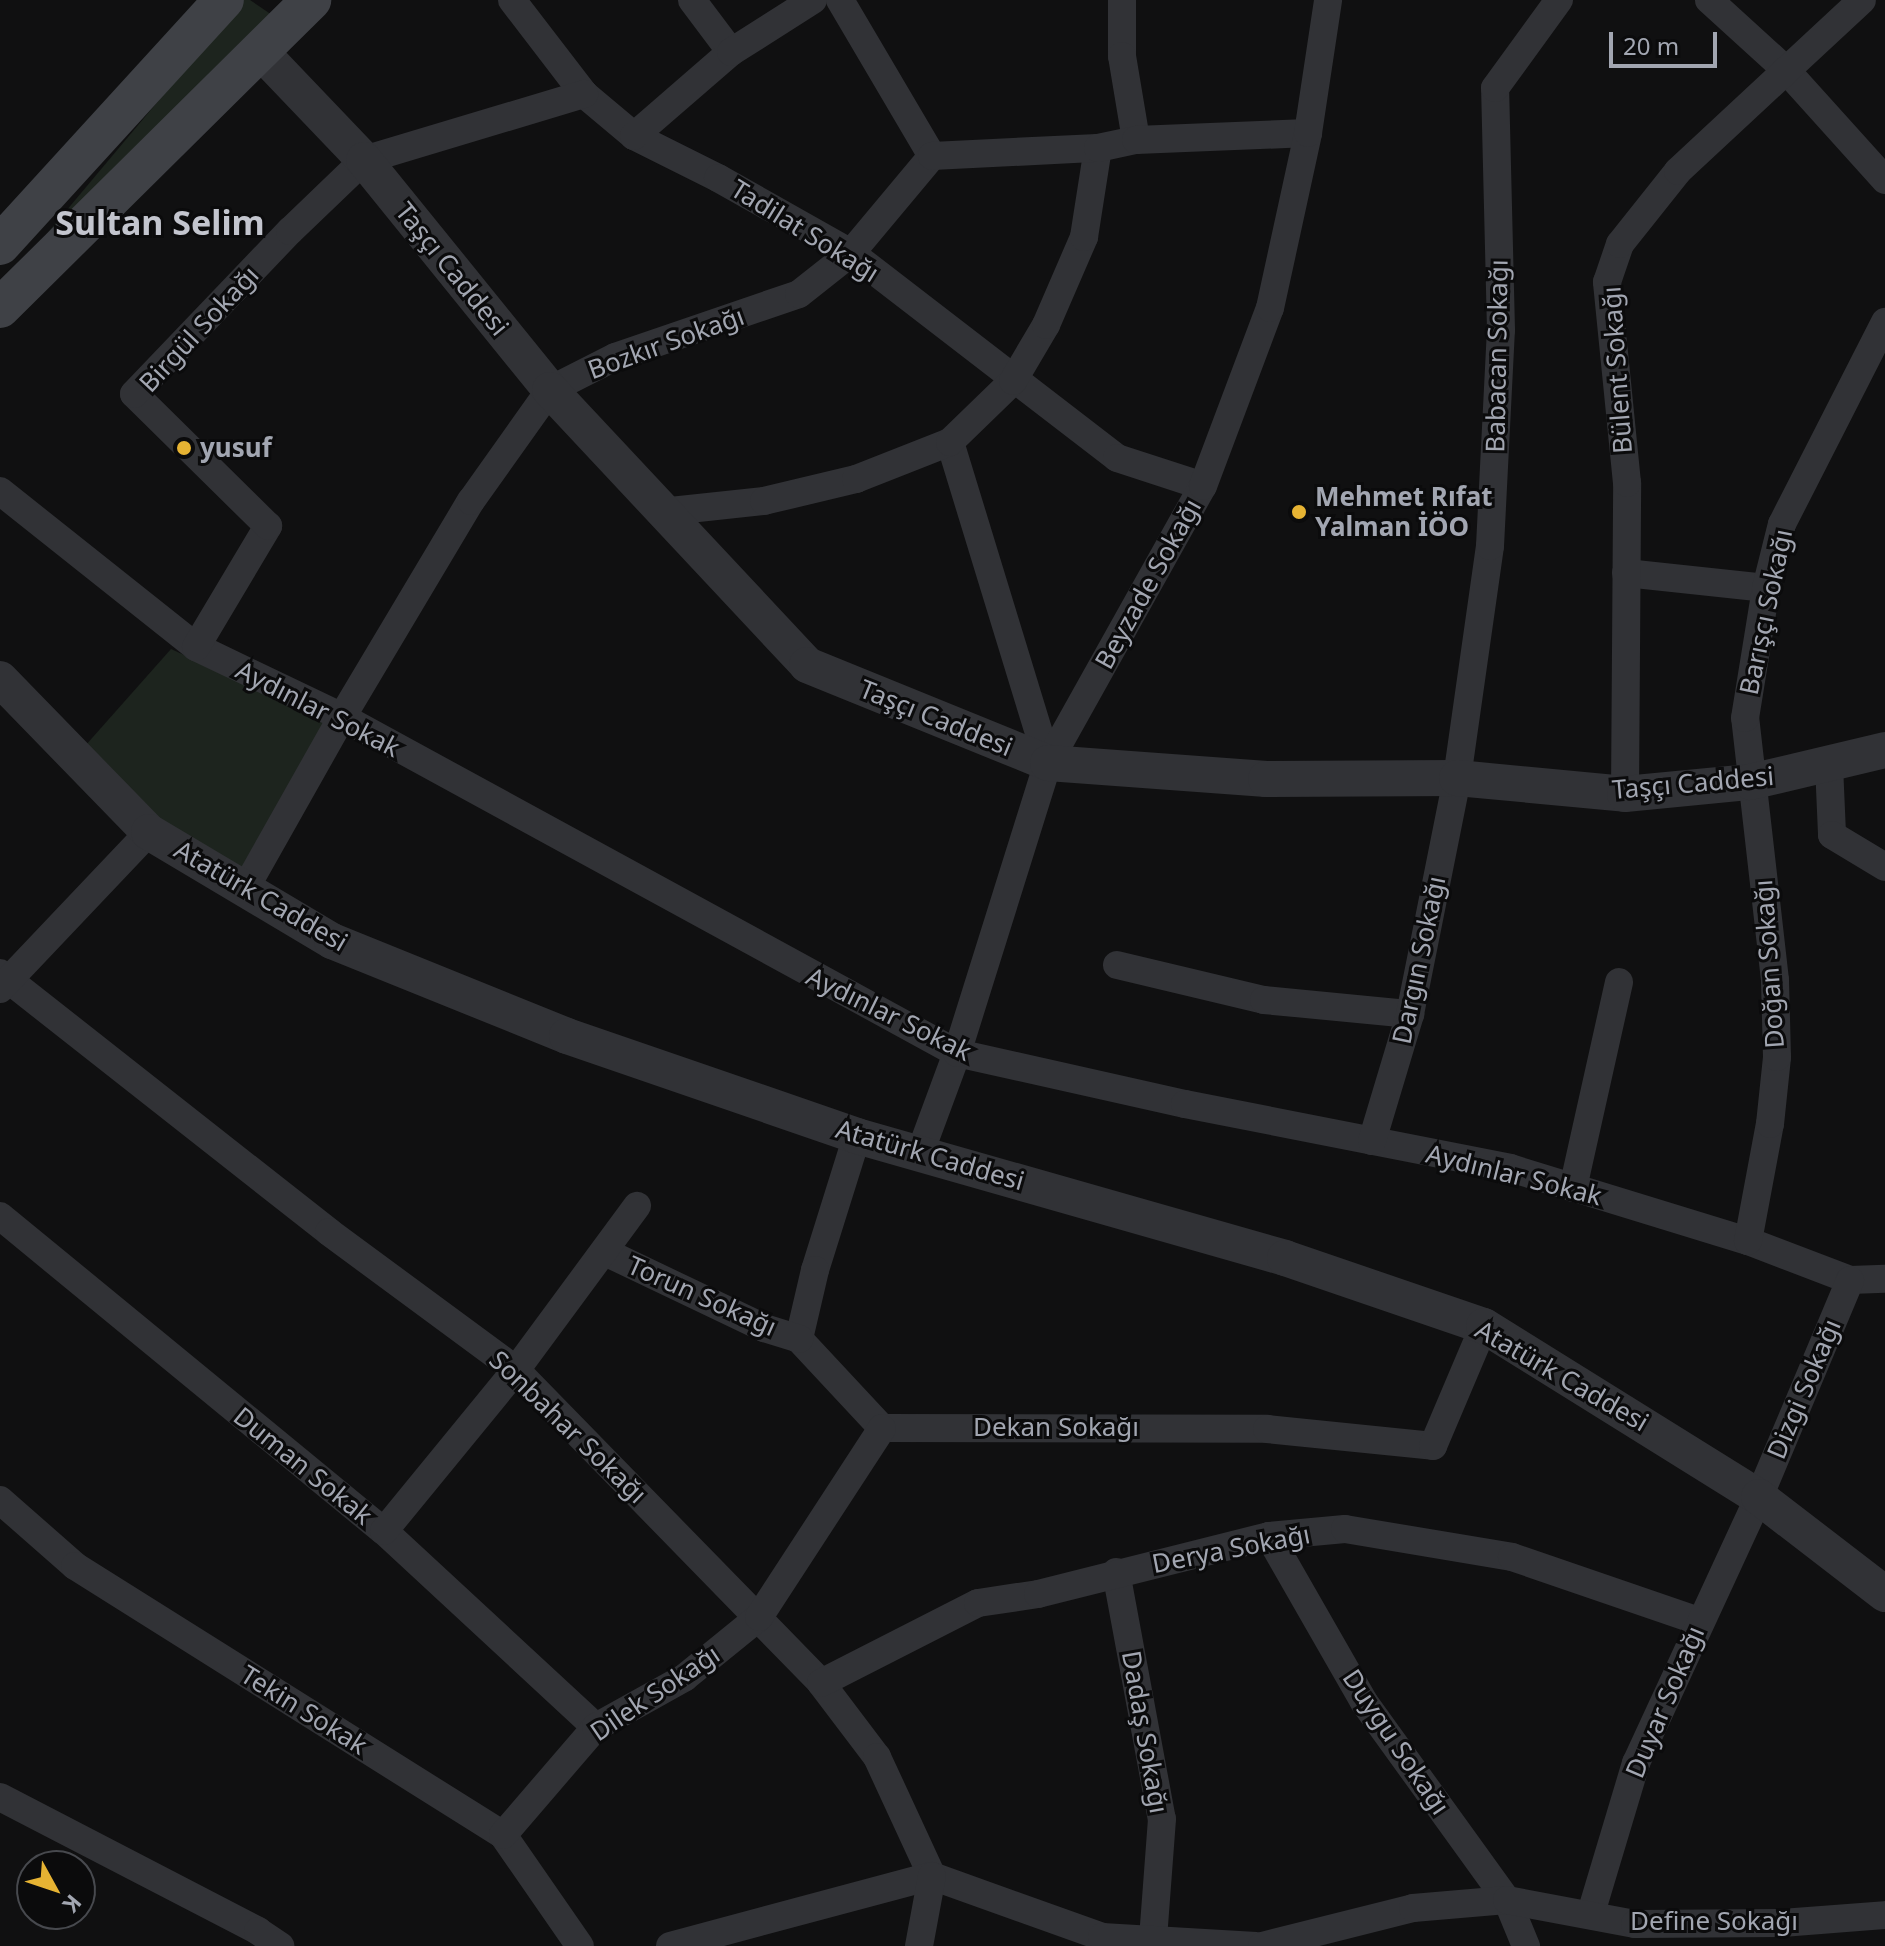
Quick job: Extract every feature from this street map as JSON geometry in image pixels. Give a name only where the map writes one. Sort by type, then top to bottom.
[{"type":"main road","points":[[0,245],[224,0]]},
{"type":"main road","points":[[0,308],[259,50],[292,4]]},
{"type":"street","name":"Tadilat Sokağı","points":[[512,0],[584,94],[634,136],[718,178],[851,253],[1013,381],[1117,458],[1203,486]]},
{"type":"street","points":[[692,0],[731,52]]},
{"type":"street","points":[[634,136],[731,52],[813,0]]},
{"type":"street","points":[[840,0],[932,156],[1098,148],[1136,140],[1308,133]]},
{"type":"street","points":[[1122,0],[1122,56],[1136,140]]},
{"type":"street","name":"Beyzade Sokağı","points":[[920,1153],[957,1053],[1048,763],[1203,486],[1270,308],[1308,133],[1328,0]]},
{"type":"street","name":"Babacan Sokağı","points":[[1457,778],[1490,546],[1501,330],[1495,88],[1559,0]]},
{"type":"street","points":[[1709,0],[1786,70],[1885,180]]},
{"type":"street","name":"Bülent Sokağı","points":[[1625,794],[1627,483],[1607,282],[1620,244],[1678,171],[1862,0]]},
{"type":"street","name":"Taşçı Caddesi","points":[[259,50],[364,160],[550,390],[807,665],[1048,763],[1266,779],[1457,778],[1625,794],[1750,782],[1885,750]]},
{"type":"street","name":"Birgül Sokağı","points":[[196,647],[268,526],[134,394],[290,231],[364,160],[584,94]]},
{"type":"street","points":[[661,512],[764,501],[841,483],[950,442],[1013,381],[1046,325],[1084,237],[1098,148]]},
{"type":"street","name":"Bozkır Sokağı","points":[[245,889],[342,717],[471,501],[550,390],[615,357],[799,294],[851,253],[932,156]]},
{"type":"street","name":"Barışçı Sokağı","points":[[1750,782],[1745,718],[1766,588],[1782,524],[1885,322]]},
{"type":"street","points":[[950,442],[1048,763]]},
{"type":"street","name":"Aydınlar Sokak","points":[[0,491],[196,647],[342,717],[957,1053],[1510,1168],[1748,1241],[1850,1280],[1885,1279]]},
{"type":"street","points":[[1626,573],[1766,588]]},
{"type":"street","name":"Atatürk Caddesi","points":[[0,679],[149,832],[332,941],[567,1036],[857,1136],[1285,1258],[1484,1326],[1759,1497],[1885,1594]]},
{"type":"street","points":[[1829,765],[1832,835],[1885,867]]},
{"type":"street","name":"Dargın Sokağı","points":[[1372,1141],[1410,1014],[1457,778]]},
{"type":"street","name":"Doğan Sokağı","points":[[1748,1241],[1770,1124],[1777,1057],[1775,980],[1750,782]]},
{"type":"street","points":[[3,981],[149,832]]},
{"type":"street","points":[[1117,965],[1264,1000],[1410,1014]]},
{"type":"street","name":"Sonbahar Sokağı","points":[[3,981],[329,1232],[516,1370],[821,1683],[877,1757],[932,1876]]},
{"type":"street","points":[[1573,1188],[1619,982]]},
{"type":"street","points":[[857,1136],[815,1270],[799,1339],[882,1428]]},
{"type":"street","name":"Torun Sokağı","points":[[384,1531],[516,1370],[637,1206]]},
{"type":"street","name":"Duman Sokak","points":[[0,1216],[384,1531],[596,1727]]},
{"type":"street","name":"Torun Sokağı","points":[[605,1252],[764,1328],[799,1339]]},
{"type":"street","name":"Dizgi Sokağı","points":[[1759,1497],[1850,1280]]},
{"type":"street","name":"Dekan Sokağı","points":[[882,1428],[1267,1429],[1433,1446],[1484,1326]]},
{"type":"street","name":"Dilek Sokağı","points":[[503,1835],[596,1727],[684,1678],[759,1617],[882,1428]]},
{"type":"street","name":"Duyar Sokağı","points":[[1591,1913],[1636,1763],[1699,1621],[1759,1497]]},
{"type":"street","name":"Tekin Sokak","points":[[0,1500],[75,1566],[503,1835],[580,1946]]},
{"type":"street","name":"Derya Sokağı","points":[[821,1683],[978,1603],[1038,1594],[1269,1536],[1345,1529],[1512,1557],[1699,1621]]},
{"type":"street","name":"Duygu Sokağı","points":[[1269,1536],[1364,1702],[1507,1900],[1526,1946]]},
{"type":"street","name":"Dadaş Sokağı","points":[[1116,1572],[1162,1819],[1153,1940]]},
{"type":"street","points":[[1,1800],[263,1941]]},
{"type":"street","points":[[670,1946],[932,1876],[919,1946]]},
{"type":"street","name":"Define Sokağı","points":[[932,1876],[1102,1937],[1259,1946],[1413,1908],[1507,1900],[1591,1913],[1635,1924],[1782,1935],[1885,1915]]},
{"type":"shaded area","points":[[243,0],[250,0],[275,17],[45,236]]},
{"type":"shaded area","points":[[171,649],[328,721],[244,871],[158,823],[85,746]]},
{"type":"place","name":"yusuf","points":[[184,448]]},
{"type":"place","name":"Mehmet Rıfat Yalman İÖO","points":[[1299,512]]},
{"type":"district","name":"Sultan Selim","points":[[160,223]]}]
